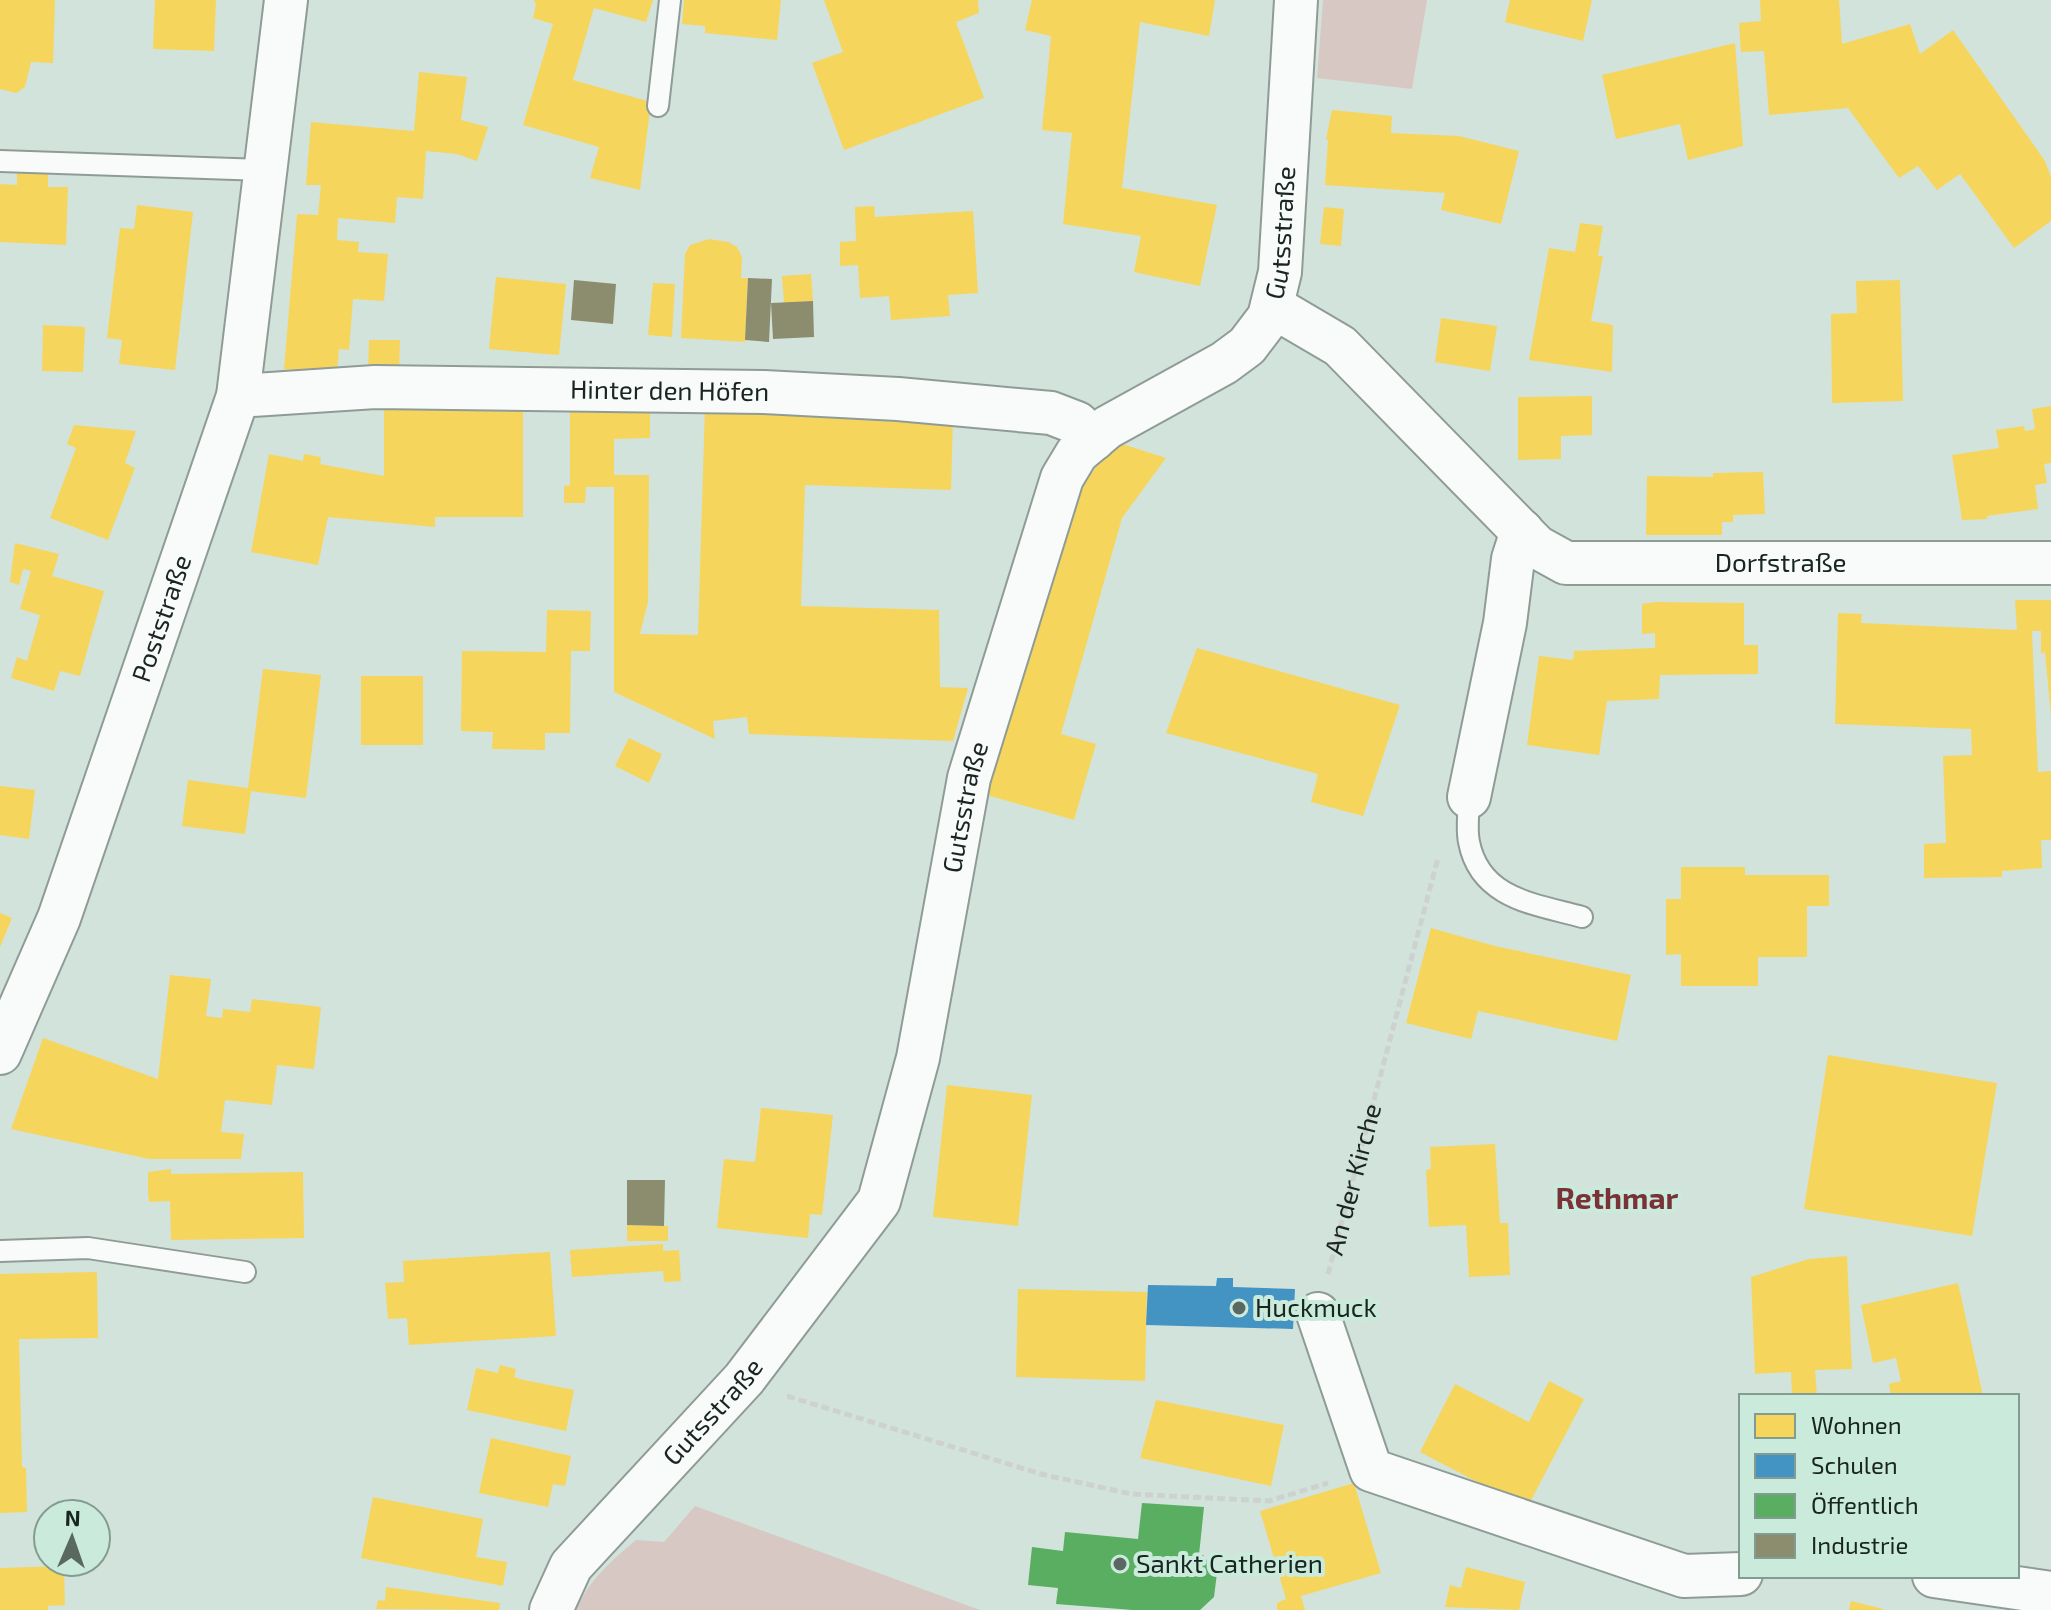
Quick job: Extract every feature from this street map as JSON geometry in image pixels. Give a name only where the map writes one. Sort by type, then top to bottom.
[{"type":"street","name":"Poststraße","points":[[0,1053],[59,918],[238,396],[286,0]]},
{"type":"street","name":"Gutsstraße","points":[[551,1610],[571,1566],[744,1379],[879,1201],[918,1058],[969,778],[1062,478],[1077,453],[1094,439],[1247,346],[1269,317],[1280,272],[1296,0]]},
{"type":"street","name":"Dorfstraße","points":[[1272,306],[1340,346],[1537,547],[1566,563],[2051,563]]},
{"type":"street","name":"Hinter den Höfen","points":[[238,396],[375,387],[794,393],[1051,413],[1077,423],[1094,439]]},
{"type":"street","points":[[1469,797],[1505,623],[1513,559],[1522,531]]},
{"type":"street","points":[[1318,1314],[1371,1470],[1684,1576],[1739,1574]]},
{"type":"street","points":[[1948,1578],[2051,1593]]},
{"type":"lane","points":[[658,106],[670,0]]},
{"type":"lane","points":[[0,161],[264,170]]},
{"type":"lane","points":[[1469,797],[1468,841],[1480,870],[1507,897],[1582,917]]},
{"type":"lane","points":[[0,1251],[88,1248],[245,1272]]},
{"type":"path","name":"An der Kirche","points":[[1318,1314],[1448,820],[1469,797]]},
{"type":"path","points":[[744,1379],[763,1388],[1041,1474],[1131,1494],[1269,1501],[1371,1470]]},
{"type":"shaded area","points":[[1323,0],[1427,0],[1412,89],[1317,78]]},
{"type":"shaded area","points":[[695,1506],[980,1610],[576,1610],[594,1580],[609,1563],[636,1540],[664,1542]]},
{"type":"building: Wohnen","points":[[0,0],[55,0],[53,63],[31,62],[25,87],[16,93],[0,89]]},
{"type":"building: Wohnen","points":[[155,0],[216,0],[214,51],[153,49]]},
{"type":"building: Wohnen","points":[[534,0],[653,0],[646,22],[594,8],[573,80],[651,102],[640,190],[590,178],[599,147],[523,125],[553,24],[533,18]]},
{"type":"building: Wohnen","points":[[684,0],[781,0],[777,40],[705,33],[705,26],[682,24]]},
{"type":"building: Wohnen","points":[[824,0],[978,0],[979,13],[956,22],[984,98],[844,150],[812,63],[843,52]]},
{"type":"building: Wohnen","points":[[1032,0],[1215,0],[1209,36],[1140,22],[1122,188],[1217,205],[1200,286],[1134,272],[1141,236],[1063,224],[1072,133],[1042,130],[1051,36],[1025,30]]},
{"type":"building: Wohnen","points":[[1510,0],[1592,0],[1583,41],[1505,22]]},
{"type":"building: Wohnen","points":[[1760,0],[1839,0],[1842,44],[1910,24],[1920,54],[1953,30],[2045,161],[2051,177],[2051,221],[2014,248],[1960,174],[1937,190],[1918,166],[1899,178],[1848,108],[1769,115],[1764,51],[1741,52],[1739,23],[1761,21]]},
{"type":"building: Wohnen","points":[[1735,43],[1743,146],[1688,160],[1680,124],[1616,139],[1602,75]]},
{"type":"building: Wohnen","points":[[419,72],[467,77],[461,120],[488,127],[477,161],[457,154],[426,151],[423,199],[397,197],[395,223],[338,218],[337,240],[359,242],[358,252],[388,254],[384,301],[353,299],[349,350],[339,349],[337,374],[284,369],[297,214],[318,215],[321,185],[306,185],[311,122],[414,131]]},
{"type":"building: Wohnen","points":[[1332,110],[1392,116],[1391,133],[1459,136],[1519,151],[1501,224],[1441,210],[1445,193],[1325,185],[1326,139]]},
{"type":"building: Wohnen","points":[[17,172],[48,173],[48,187],[68,187],[66,245],[0,242],[0,184],[17,185]]},
{"type":"building: Wohnen","points":[[137,205],[193,212],[175,370],[119,364],[122,340],[107,338],[120,228],[134,229]]},
{"type":"building: Wohnen","points":[[874,206],[875,217],[973,211],[978,293],[948,295],[950,316],[891,320],[889,296],[860,298],[858,265],[840,266],[840,242],[856,241],[855,207]]},
{"type":"building: Wohnen","points":[[1324,207],[1344,209],[1341,246],[1320,244]]},
{"type":"building: Wohnen","points":[[1580,223],[1603,226],[1598,256],[1603,256],[1591,321],[1613,325],[1612,372],[1529,360],[1549,248],[1575,252]]},
{"type":"building: Wohnen","points":[[709,239],[728,242],[737,247],[742,257],[741,278],[748,278],[745,342],[681,338],[685,254],[690,245]]},
{"type":"building: Wohnen","points":[[811,274],[813,301],[784,303],[782,276]]},
{"type":"building: Wohnen","points":[[496,277],[566,284],[559,355],[489,349]]},
{"type":"building: Wohnen","points":[[1900,280],[1903,401],[1832,403],[1831,314],[1857,313],[1856,281]]},
{"type":"building: Wohnen","points":[[653,283],[675,284],[672,337],[648,335]]},
{"type":"building: Wohnen","points":[[1441,318],[1497,326],[1490,371],[1435,362]]},
{"type":"building: Wohnen","points":[[43,325],[85,327],[83,372],[42,371]]},
{"type":"building: Wohnen","points":[[369,340],[400,340],[399,372],[368,371]]},
{"type":"building: Wohnen","points":[[1592,396],[1592,435],[1561,436],[1561,459],[1518,460],[1518,397]]},
{"type":"building: Wohnen","points":[[384,402],[523,402],[523,517],[435,517],[435,527],[328,517],[318,565],[251,552],[269,454],[303,461],[304,454],[321,457],[320,464],[384,476]]},
{"type":"building: Wohnen","points":[[570,403],[650,405],[650,438],[614,439],[614,475],[649,475],[648,602],[640,634],[698,635],[705,406],[953,416],[951,490],[805,485],[801,606],[939,610],[940,687],[968,688],[953,741],[749,734],[747,717],[713,721],[715,739],[614,692],[614,487],[586,487],[585,503],[564,503],[564,486],[570,485]]},
{"type":"building: Wohnen","points":[[2051,406],[2051,463],[2044,464],[2047,483],[2035,485],[2038,509],[1987,516],[1987,519],[1962,520],[1952,455],[1999,448],[1996,430],[2024,426],[2025,431],[2035,429],[2032,409]]},
{"type":"building: Wohnen","points":[[74,425],[136,431],[125,463],[135,468],[108,540],[50,518],[76,448],[67,444]]},
{"type":"building: Wohnen","points":[[1116,442],[1166,458],[1122,518],[1061,734],[1096,744],[1074,820],[987,795],[1070,500]]},
{"type":"building: Wohnen","points":[[1763,472],[1765,514],[1733,515],[1733,522],[1722,522],[1722,535],[1646,535],[1647,476],[1713,477],[1713,473]]},
{"type":"building: Wohnen","points":[[15,543],[59,554],[52,576],[104,591],[80,676],[60,671],[54,691],[11,678],[17,657],[27,661],[40,615],[20,609],[31,571],[23,569],[19,585],[10,582]]},
{"type":"building: Wohnen","points":[[2015,600],[2051,600],[2051,717],[2045,652],[2041,654],[2041,631],[2032,631],[2038,772],[2051,771],[2051,840],[2041,840],[2042,868],[2002,871],[2002,877],[1924,878],[1924,844],[1946,843],[1943,756],[1972,755],[1971,729],[1835,724],[1838,613],[1862,614],[1861,623],[2017,630]]},
{"type":"building: Wohnen","points":[[1744,603],[1744,645],[1758,645],[1758,674],[1660,675],[1659,699],[1607,701],[1599,755],[1527,745],[1539,656],[1573,660],[1574,651],[1655,648],[1655,633],[1642,634],[1642,604]]},
{"type":"building: Wohnen","points":[[547,610],[591,611],[590,651],[571,651],[570,733],[545,733],[545,750],[492,749],[493,732],[461,731],[462,651],[546,652]]},
{"type":"building: Wohnen","points":[[1197,648],[1400,705],[1363,816],[1311,802],[1318,774],[1166,733]]},
{"type":"building: Wohnen","points":[[263,669],[321,675],[306,798],[251,791],[245,834],[182,826],[188,780],[248,788]]},
{"type":"building: Wohnen","points":[[361,676],[423,676],[423,745],[361,745]]},
{"type":"building: Wohnen","points":[[629,738],[662,754],[649,783],[615,766]]},
{"type":"building: Wohnen","points":[[0,786],[35,790],[29,839],[0,835]]},
{"type":"building: Wohnen","points":[[1681,867],[1745,867],[1745,875],[1829,875],[1829,906],[1807,906],[1807,957],[1758,957],[1758,986],[1681,986],[1681,954],[1666,955],[1666,899],[1681,899]]},
{"type":"building: Wohnen","points":[[0,913],[12,918],[0,947]]},
{"type":"building: Wohnen","points":[[1431,928],[1495,946],[1631,975],[1617,1041],[1478,1011],[1471,1039],[1406,1023]]},
{"type":"building: Wohnen","points":[[170,975],[211,979],[206,1016],[222,1018],[223,1009],[250,1012],[252,999],[321,1007],[314,1069],[277,1065],[272,1105],[225,1100],[221,1132],[244,1134],[241,1159],[149,1159],[11,1129],[43,1038],[158,1079]]},
{"type":"building: Wohnen","points":[[1828,1055],[1997,1083],[1972,1236],[1804,1209]]},
{"type":"building: Wohnen","points":[[947,1085],[1032,1095],[1018,1226],[933,1217]]},
{"type":"building: Wohnen","points":[[761,1108],[833,1115],[822,1215],[810,1214],[808,1238],[717,1228],[724,1159],[755,1162]]},
{"type":"building: Wohnen","points":[[1495,1144],[1500,1223],[1508,1223],[1510,1275],[1469,1277],[1466,1225],[1429,1227],[1426,1170],[1431,1169],[1430,1147]]},
{"type":"building: Wohnen","points":[[171,1169],[171,1174],[303,1172],[304,1238],[171,1240],[170,1201],[149,1202],[148,1172]]},
{"type":"building: Wohnen","points":[[627,1225],[668,1226],[668,1241],[627,1241]]},
{"type":"building: Wohnen","points":[[663,1244],[663,1251],[679,1250],[681,1281],[664,1282],[663,1271],[572,1277],[570,1250]]},
{"type":"building: Wohnen","points":[[550,1252],[556,1336],[409,1345],[407,1318],[388,1319],[385,1283],[404,1282],[403,1261]]},
{"type":"building: Wohnen","points":[[1847,1256],[1852,1369],[1815,1370],[1817,1394],[1792,1394],[1791,1372],[1755,1374],[1751,1277],[1809,1259]]},
{"type":"building: Wohnen","points":[[97,1272],[98,1338],[19,1339],[22,1467],[26,1468],[27,1512],[0,1513],[0,1274]]},
{"type":"building: Wohnen","points":[[1958,1283],[1983,1394],[1891,1394],[1889,1384],[1901,1381],[1896,1358],[1873,1363],[1861,1305]]},
{"type":"building: Wohnen","points":[[1018,1289],[1147,1292],[1145,1381],[1016,1377]]},
{"type":"building: Wohnen","points":[[500,1365],[516,1369],[514,1377],[574,1390],[566,1431],[467,1410],[476,1368],[498,1373]]},
{"type":"building: Wohnen","points":[[1549,1381],[1584,1399],[1527,1508],[1420,1452],[1455,1384],[1529,1422]]},
{"type":"building: Wohnen","points":[[1156,1400],[1284,1425],[1271,1486],[1140,1458]]},
{"type":"building: Wohnen","points":[[491,1438],[571,1456],[565,1486],[553,1484],[548,1507],[479,1493]]},
{"type":"building: Wohnen","points":[[1354,1483],[1381,1573],[1301,1596],[1305,1610],[1277,1610],[1277,1603],[1286,1599],[1260,1511]]},
{"type":"building: Wohnen","points":[[373,1497],[483,1519],[476,1557],[507,1562],[503,1586],[361,1558]]},
{"type":"building: Wohnen","points":[[32,1567],[32,1578],[64,1578],[65,1605],[48,1606],[48,1610],[0,1610],[0,1568]]},
{"type":"building: Wohnen","points":[[1466,1567],[1525,1582],[1519,1610],[1445,1607],[1450,1585],[1461,1588]]},
{"type":"building: Wohnen","points":[[386,1587],[500,1603],[499,1610],[376,1609],[378,1600],[385,1601]]},
{"type":"building: Wohnen","points":[[1851,1601],[1883,1609],[1883,1610],[1849,1610]]},
{"type":"building: Schulen","points":[[1217,1278],[1233,1278],[1233,1287],[1295,1289],[1293,1329],[1146,1325],[1148,1285],[1216,1286]]},
{"type":"building: Öffentlich","name":"Sankt Catherien","points":[[1142,1503],[1204,1507],[1199,1555],[1203,1555],[1217,1573],[1214,1597],[1200,1610],[1133,1610],[1056,1604],[1058,1588],[1028,1585],[1032,1547],[1063,1551],[1065,1532],[1138,1539]]},
{"type":"building: Industrie","points":[[748,278],[772,279],[769,342],[745,340]]},
{"type":"building: Industrie","points":[[574,280],[616,284],[613,324],[571,320]]},
{"type":"building: Industrie","points":[[813,301],[814,337],[773,339],[771,303]]},
{"type":"building: Industrie","points":[[627,1180],[665,1180],[664,1226],[627,1225]]},
{"type":"place","name":"Huckmuck","points":[[1239,1308]]},
{"type":"place","name":"Sankt Catherien","points":[[1120,1564]]},
{"type":"district","name":"Rethmar","points":[[1617,1199]]}]
